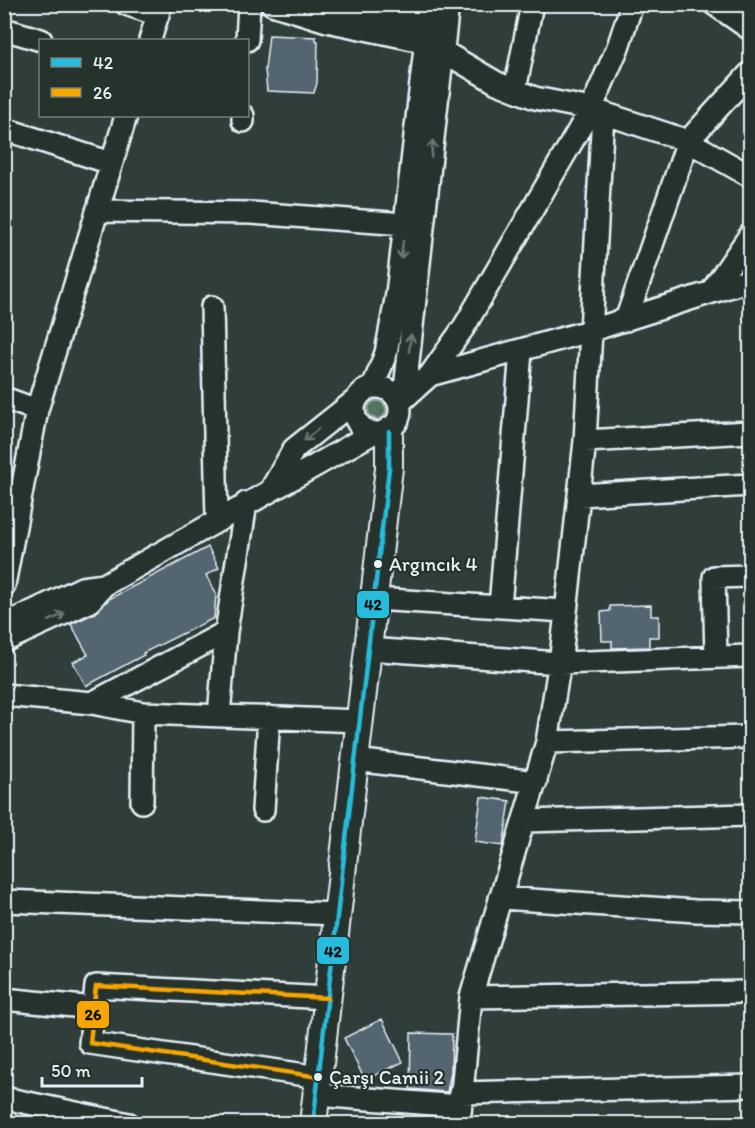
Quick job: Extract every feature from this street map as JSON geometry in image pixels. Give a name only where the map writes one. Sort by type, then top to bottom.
[{"type":"main road","points":[[313,1124],[389,468],[381,432]]},
{"type":"street","points":[[126,4],[160,10],[150,39]]},
{"type":"street","points":[[247,39],[249,4]]},
{"type":"street","points":[[272,4],[327,21],[435,30]]},
{"type":"street","points":[[329,4],[435,30],[477,74],[553,103],[597,111],[688,141],[750,176]]},
{"type":"street","points":[[381,432],[362,428],[355,418],[354,410],[365,393],[392,330],[405,224],[435,30],[448,4]]},
{"type":"street","points":[[515,90],[532,4]]},
{"type":"street","points":[[398,401],[430,375],[464,327],[597,111],[632,4]]},
{"type":"street","points":[[714,4],[750,29]]},
{"type":"street","points":[[4,29],[39,39]]},
{"type":"street","points":[[4,641],[89,602],[104,585],[246,502],[381,432],[399,418],[398,401],[405,389],[408,365],[435,30]]},
{"type":"street","points":[[626,320],[688,141],[750,73]]},
{"type":"street","points":[[460,1108],[471,997],[548,742],[560,663],[585,441],[597,111]]},
{"type":"street","points":[[4,585],[37,410],[126,117]]},
{"type":"street","points":[[4,129],[111,163]]},
{"type":"street","points":[[97,211],[251,213],[405,224]]},
{"type":"street","points":[[711,292],[750,235]]},
{"type":"street","points":[[430,375],[589,332],[750,280]]},
{"type":"street","points":[[212,307],[217,519]]},
{"type":"street","points":[[500,607],[520,351]]},
{"type":"street","points":[[271,489],[294,449],[365,393],[389,390],[398,401]]},
{"type":"street","points":[[4,398],[37,410]]},
{"type":"street","points":[[585,441],[750,432]]},
{"type":"street","points":[[580,495],[750,485]]},
{"type":"street","points":[[219,716],[226,632],[246,502]]},
{"type":"street","points":[[716,657],[714,577],[750,576]]},
{"type":"street","points":[[4,625],[82,588],[104,585]]},
{"type":"street","points":[[374,599],[566,611]]},
{"type":"street","points":[[92,703],[226,632]]},
{"type":"street","points":[[368,650],[560,663],[750,656]]},
{"type":"street","points":[[4,695],[92,703],[143,713],[360,721]]},
{"type":"street","points":[[142,802],[143,713]]},
{"type":"street","points":[[263,810],[269,717]]},
{"type":"street","points":[[548,742],[750,737]]},
{"type":"street","points":[[355,760],[536,782]]},
{"type":"street","points":[[524,821],[750,815]]},
{"type":"street","points":[[500,898],[696,911],[750,912]]},
{"type":"street","points":[[4,902],[337,914]]},
{"type":"street","points":[[328,998],[96,986],[90,1043],[318,1086],[460,1108],[750,1086]]},
{"type":"street","points":[[471,997],[750,992]]},
{"type":"street","points":[[4,999],[94,1008]]},
{"type":"street","points":[[4,1098],[129,1124]]},
{"type":"green space","points":[[373,401],[381,401],[386,406],[384,417],[373,419],[368,414],[368,406]]},
{"type":"building","points":[[269,35],[316,37],[318,41],[317,83],[314,93],[267,91],[265,69]]},
{"type":"building","points":[[208,547],[219,568],[206,575],[216,594],[214,618],[143,653],[144,655],[86,686],[73,662],[88,655],[71,624],[95,613],[109,599]]},
{"type":"building","points":[[651,605],[651,616],[659,616],[659,637],[649,637],[649,647],[612,648],[612,641],[602,641],[601,612],[610,611],[610,606]]},
{"type":"building","points":[[481,797],[510,801],[503,846],[475,842]]},
{"type":"building","points":[[382,1019],[403,1062],[365,1080],[344,1038]]},
{"type":"building","points":[[411,1033],[452,1034],[451,1072],[447,1092],[410,1089]]},
{"type":"transit line","name":"42","points":[[313,1124],[389,468],[389,431]]},
{"type":"transit line","name":"26","points":[[319,1077],[90,1043],[96,986],[328,998]]},
{"type":"place","name":"Argıncık 4","points":[[378,564]]},
{"type":"place","name":"Çarşı Camii 2","points":[[318,1077]]}]
